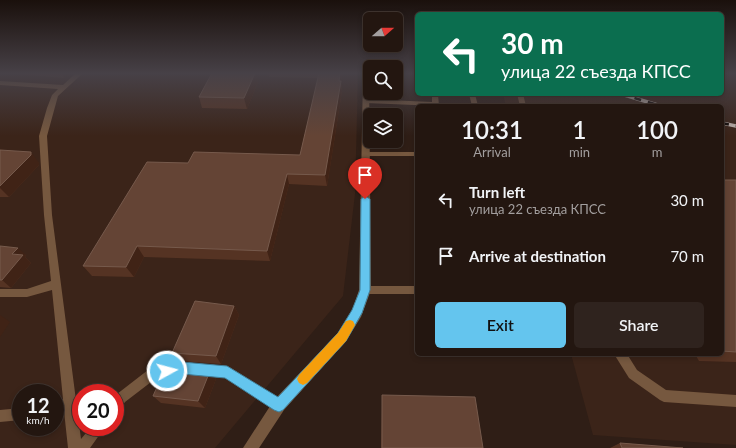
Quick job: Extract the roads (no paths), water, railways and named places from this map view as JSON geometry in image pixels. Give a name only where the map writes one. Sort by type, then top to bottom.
[{"type":"street","points":[[250,448],[279,405],[342,337],[357,313],[365,290],[366,101]]},
{"type":"lane","points":[[56,94],[50,108],[43,136],[48,216],[75,448]]},
{"type":"lane","points":[[366,101],[418,104]]},
{"type":"lane","points":[[366,154],[415,154]]},
{"type":"lane","points":[[0,293],[27,293],[56,284]]},
{"type":"lane","points":[[365,290],[415,290]]},
{"type":"lane","points":[[621,356],[633,374],[664,396],[736,400]]},
{"type":"lane","points":[[124,396],[152,374],[182,368],[227,372],[279,405]]},
{"type":"lane","points":[[64,405],[70,403]]},
{"type":"lane","points":[[0,416],[12,415]]},
{"type":"lane","points":[[82,448],[92,436]]},
{"type":"railway","points":[[628,96],[654,104]]},
{"type":"railway","points":[[724,123],[736,126]]}]
